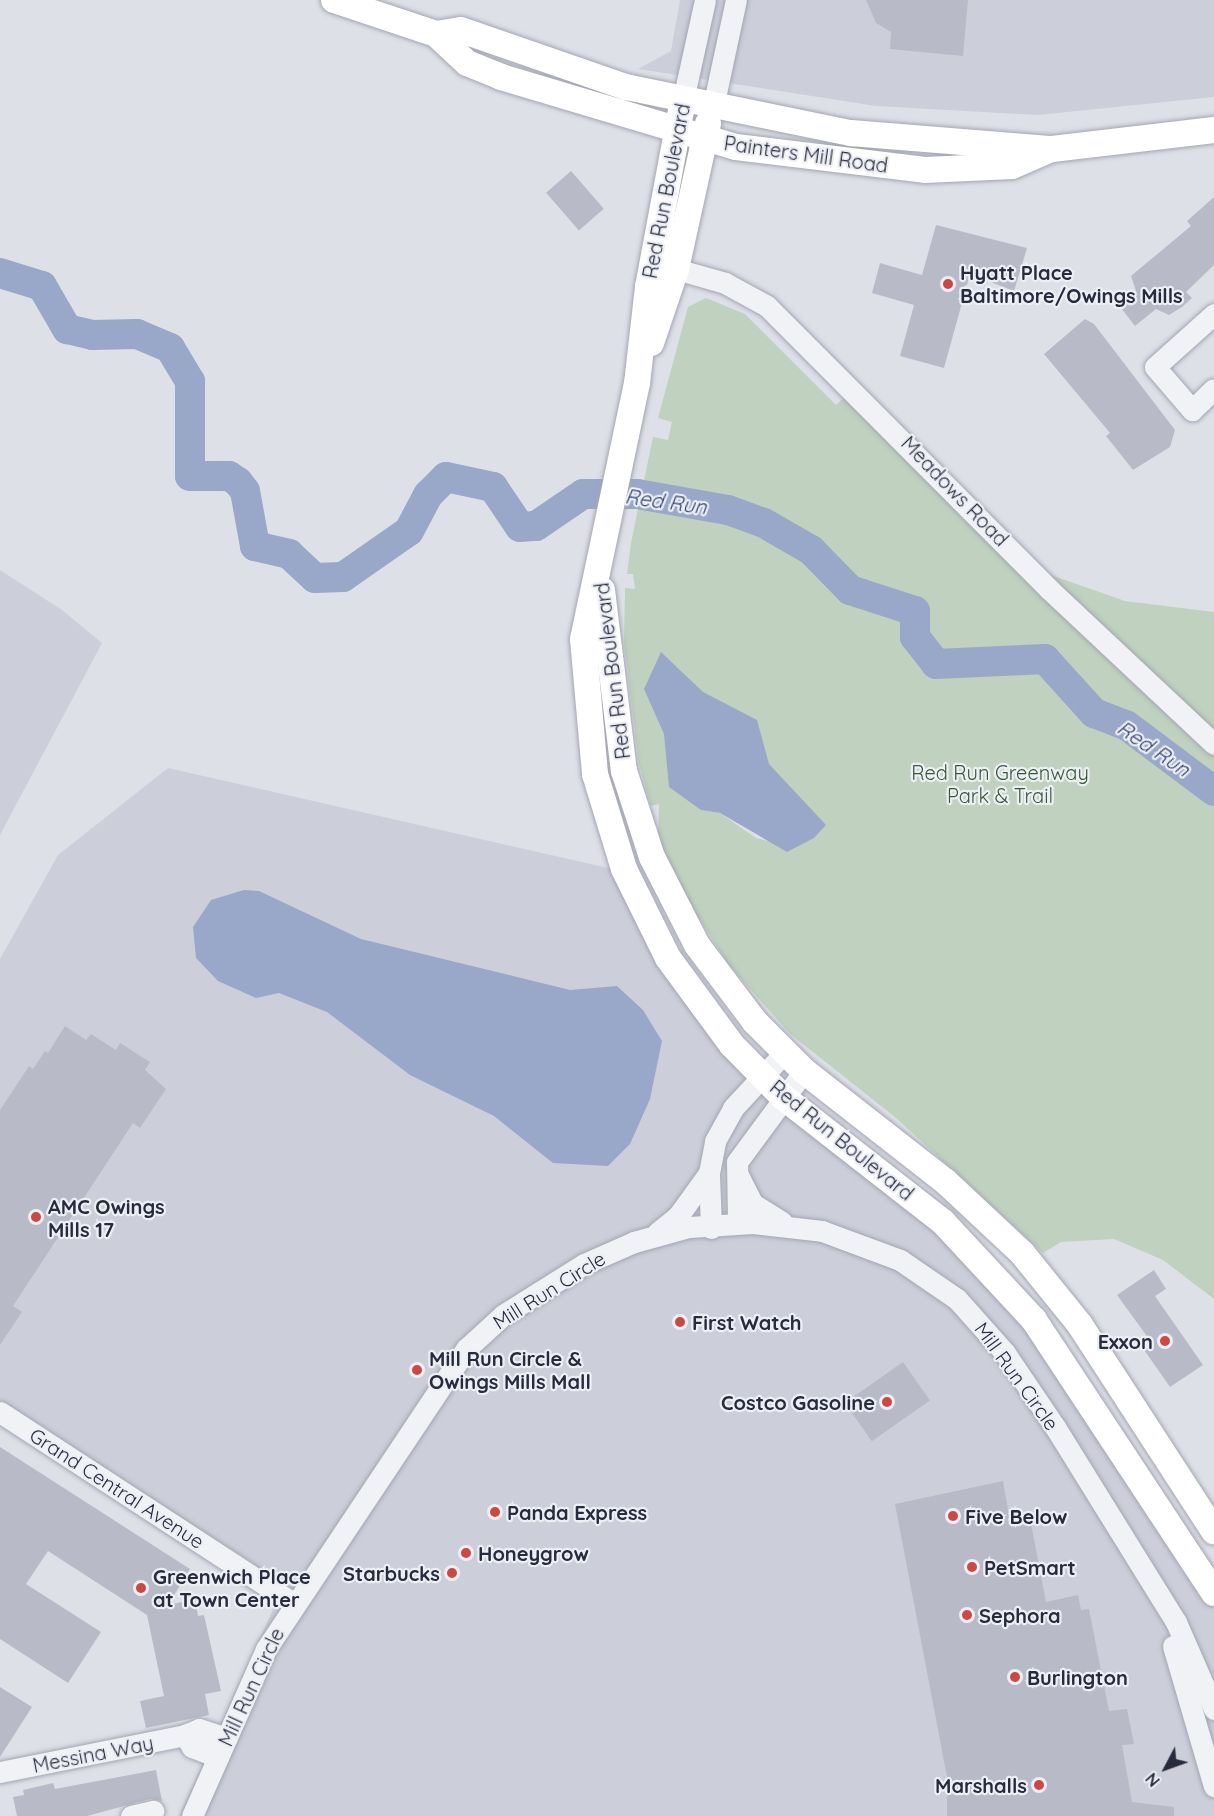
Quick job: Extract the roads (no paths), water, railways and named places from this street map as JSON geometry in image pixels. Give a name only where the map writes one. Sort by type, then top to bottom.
[{"type":"main road","name":"Painters Mill Road","points":[[334,0],[436,34],[467,63],[501,77],[736,147],[925,170],[1012,166],[1052,149]]},
{"type":"main road","name":"Painters Mill Road","points":[[436,34],[461,30],[563,68],[683,100],[852,133],[1052,149],[1214,130]]},
{"type":"main road","name":"Red Run Boulevard","points":[[683,100],[648,287],[637,383],[583,639],[584,691],[595,774],[608,823],[624,869],[668,958],[725,1036],[783,1097],[943,1222],[1002,1283],[1072,1372],[1214,1593]]},
{"type":"main road","name":"Red Run Boulevard","points":[[637,383],[676,269],[703,138],[713,107]]},
{"type":"main road","name":"Red Run Boulevard","points":[[600,566],[615,729],[652,857],[697,945],[785,1052],[804,1071],[945,1181],[1022,1252],[1086,1334],[1214,1531]]},
{"type":"street","name":"Red Run Boulevard","points":[[683,100],[705,0]]},
{"type":"street","name":"Red Run Boulevard","points":[[713,107],[736,0]]},
{"type":"street","name":"Meadows Road","points":[[676,269],[724,283],[767,306],[1065,604],[1214,744]]},
{"type":"street","points":[[1214,314],[1155,367],[1192,410],[1214,389]]},
{"type":"street","points":[[711,1228],[709,1173],[724,1121],[785,1052]]},
{"type":"street","points":[[738,1222],[737,1162],[804,1071]]},
{"type":"street","points":[[737,1162],[748,1199],[788,1225]]},
{"type":"street","points":[[652,1237],[678,1216],[709,1173]]},
{"type":"street","name":"Mill Run Circle","points":[[192,1816],[266,1649],[293,1603],[425,1403],[483,1332],[584,1264],[652,1237],[738,1222],[788,1225],[855,1241],[900,1260],[957,1299],[1034,1393],[1135,1554],[1176,1622],[1214,1709]]},
{"type":"street","name":"Grand Central Avenue","points":[[0,1412],[293,1603]]},
{"type":"street","name":"Mill Run Circle","points":[[1135,1554],[1186,1682],[1214,1786]]},
{"type":"street","name":"Messina Way","points":[[0,1772],[185,1735],[199,1729],[227,1738]]},
{"type":"street","points":[[185,1735],[192,1747],[218,1757]]},
{"type":"street","points":[[131,1816],[153,1811]]},
{"type":"water","points":[[661,652],[703,692],[757,720],[769,764],[826,825],[814,838],[787,852],[720,813],[701,810],[669,787],[664,734],[644,689]]},
{"type":"water","points":[[244,890],[259,891],[361,939],[570,990],[617,986],[643,1010],[662,1041],[650,1099],[630,1144],[608,1166],[553,1163],[494,1116],[410,1075],[327,1012],[279,993],[256,998],[218,981],[196,958],[193,927],[211,900]]},
{"type":"waterway","name":"Red Run","points":[[0,273],[42,286],[67,329],[92,335],[137,334],[170,348],[190,381],[190,476],[229,476],[238,482],[245,491],[255,546],[289,554],[315,578],[343,577],[409,531],[428,495],[446,477],[493,487],[520,527],[536,526],[583,494],[637,494],[728,510],[764,523],[811,550],[850,590],[915,611],[915,637],[936,664],[1045,659],[1094,713],[1126,725],[1214,791]]},
{"type":"place","name":"Hyatt Place Baltimore/Owings Mills","points":[[948,284]]},
{"type":"place","name":"AMC Owings Mills 17","points":[[36,1217]]},
{"type":"place","name":"First Watch","points":[[680,1322]]},
{"type":"place","name":"Exxon","points":[[1165,1341]]},
{"type":"place","name":"Mill Run Circle & Owings Mills Mall","points":[[417,1370]]},
{"type":"place","name":"Costco Gasoline","points":[[887,1402]]},
{"type":"place","name":"Panda Express","points":[[495,1512]]},
{"type":"place","name":"Five Below","points":[[953,1516]]},
{"type":"place","name":"Honeygrow","points":[[466,1553]]},
{"type":"place","name":"PetSmart","points":[[972,1567]]},
{"type":"place","name":"Starbucks","points":[[452,1573]]},
{"type":"place","name":"Greenwich Place at Town Center","points":[[141,1588]]},
{"type":"place","name":"Sephora","points":[[967,1615]]},
{"type":"place","name":"Burlington","points":[[1015,1677]]},
{"type":"place","name":"Marshalls","points":[[1039,1785]]},
{"type":"park label","name":"Red Run Greenway Park & Trail","points":[[1000,784]]}]
